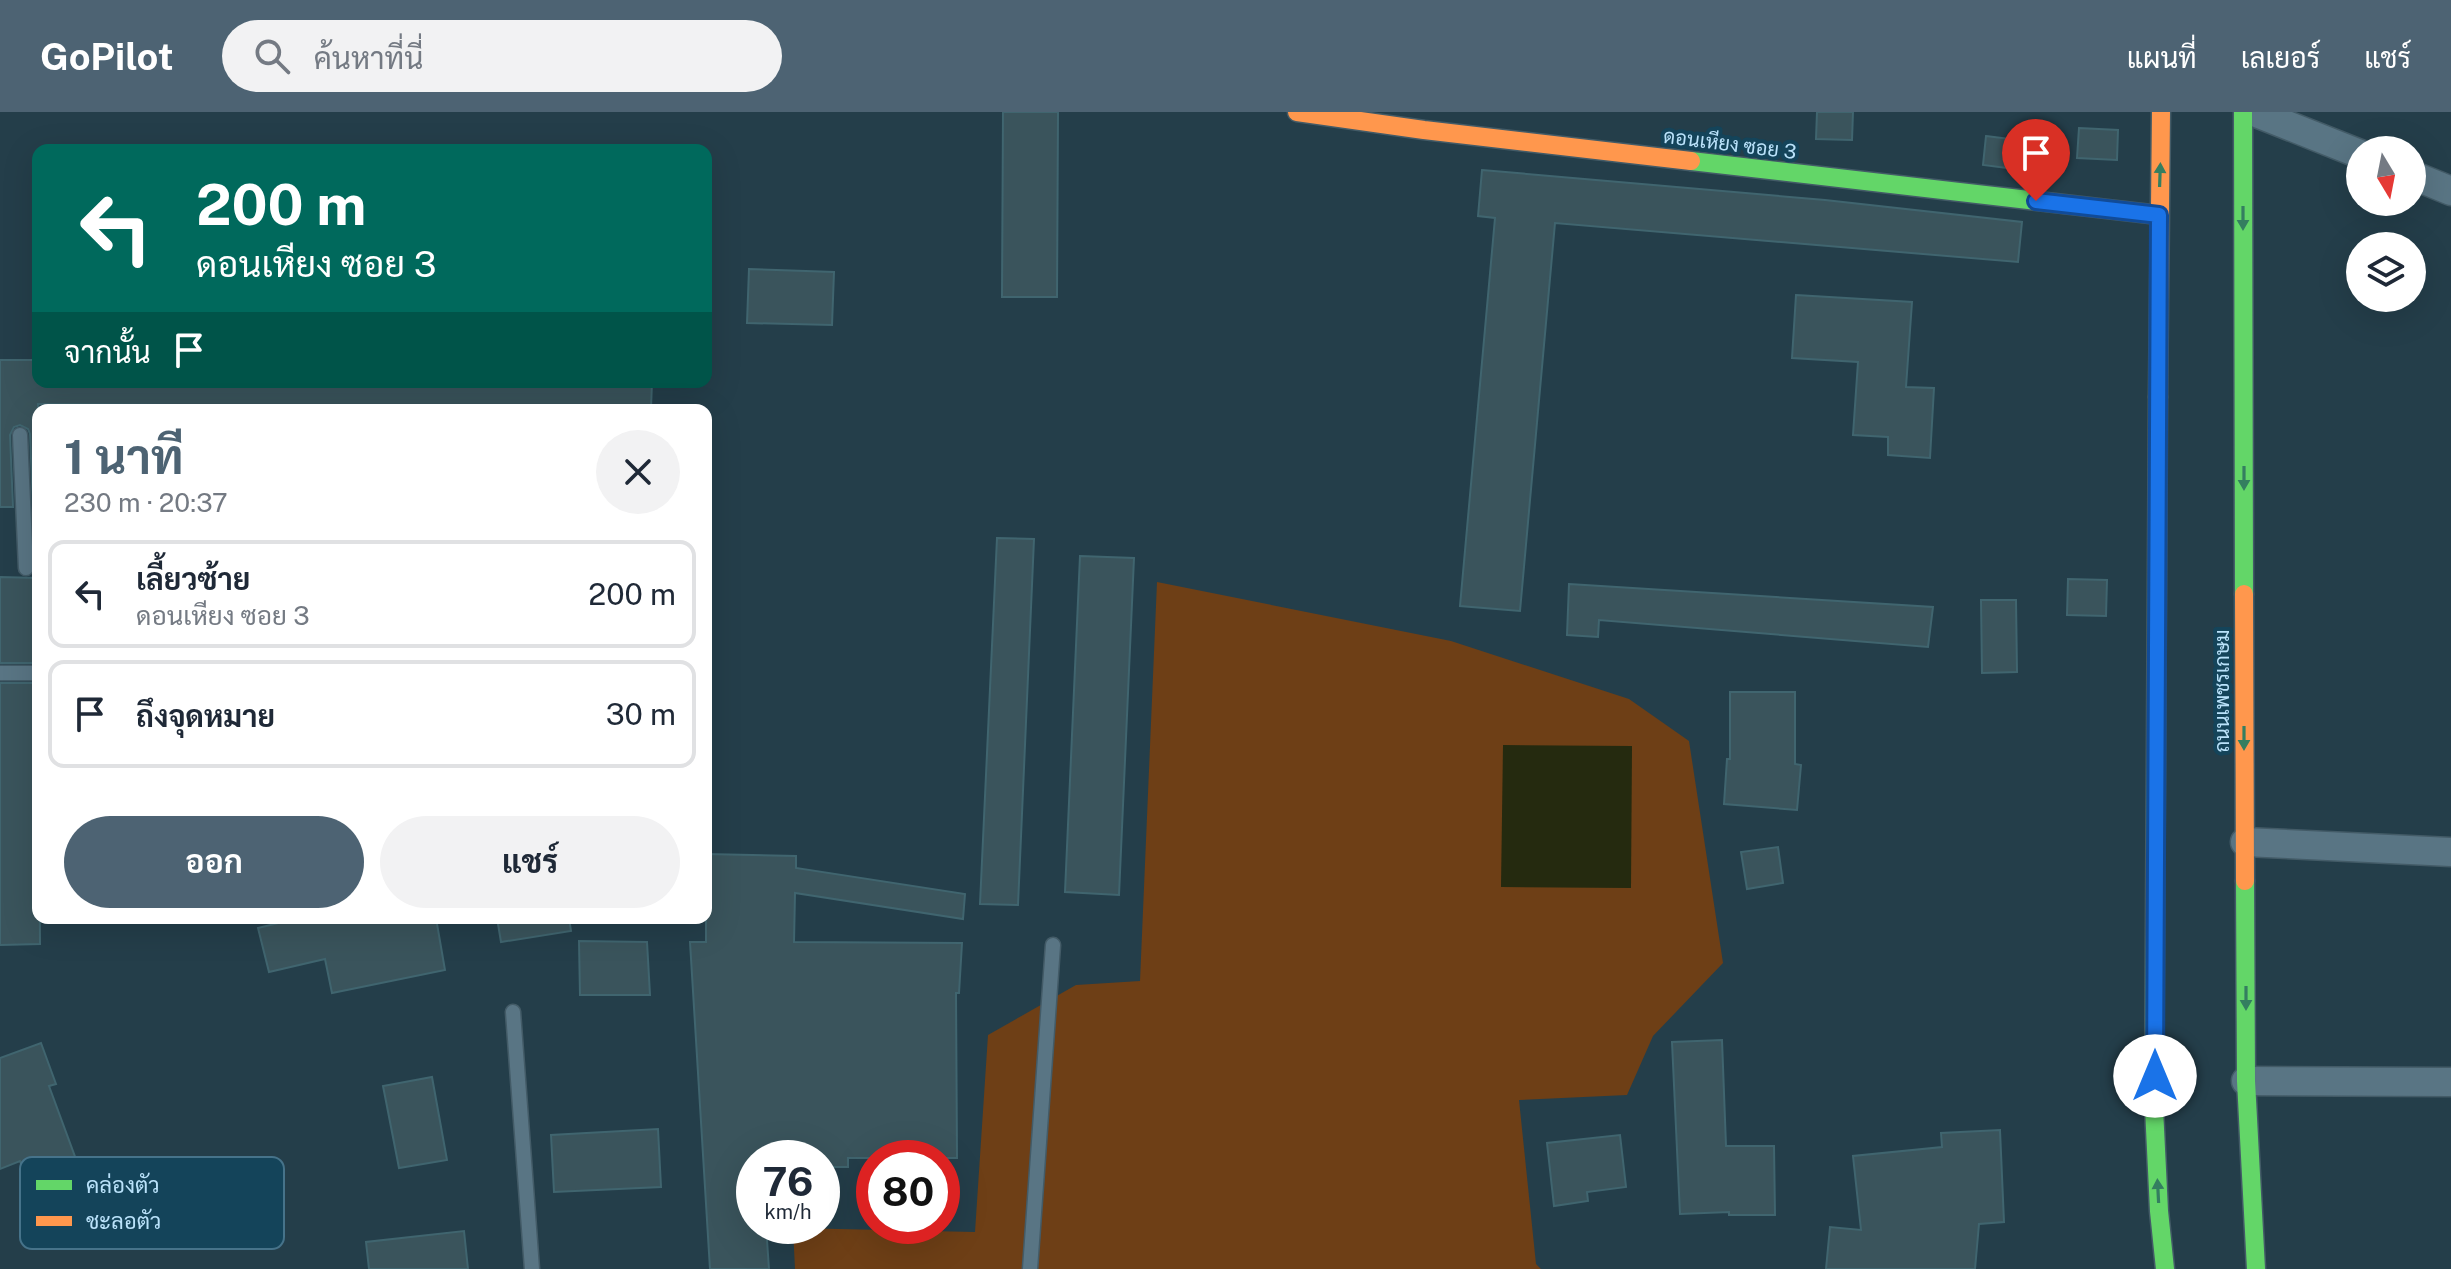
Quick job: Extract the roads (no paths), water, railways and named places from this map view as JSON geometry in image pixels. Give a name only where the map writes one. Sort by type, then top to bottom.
[{"type":"main road","name":"ดอนเหียง ซอย 3","points":[[1297,112],[1424,130],[2159,215]]},
{"type":"main road","points":[[2161,112],[2154,1108],[2165,1269]]},
{"type":"main road","name":"ถนนเพชรเกษม","points":[[2243,112],[2246,1081],[2256,1269]]},
{"type":"street","points":[[2254,112],[2346,148]]},
{"type":"street","points":[[2426,181],[2451,191]]},
{"type":"street","points":[[2245,842],[2451,852]]},
{"type":"street","points":[[2246,1081],[2451,1082]]},
{"type":"lane","points":[[20,435],[26,568]]},
{"type":"lane","points":[[0,673],[32,673]]},
{"type":"lane","points":[[1030,1269],[1053,945]]},
{"type":"lane","points":[[513,1012],[532,1269]]}]
